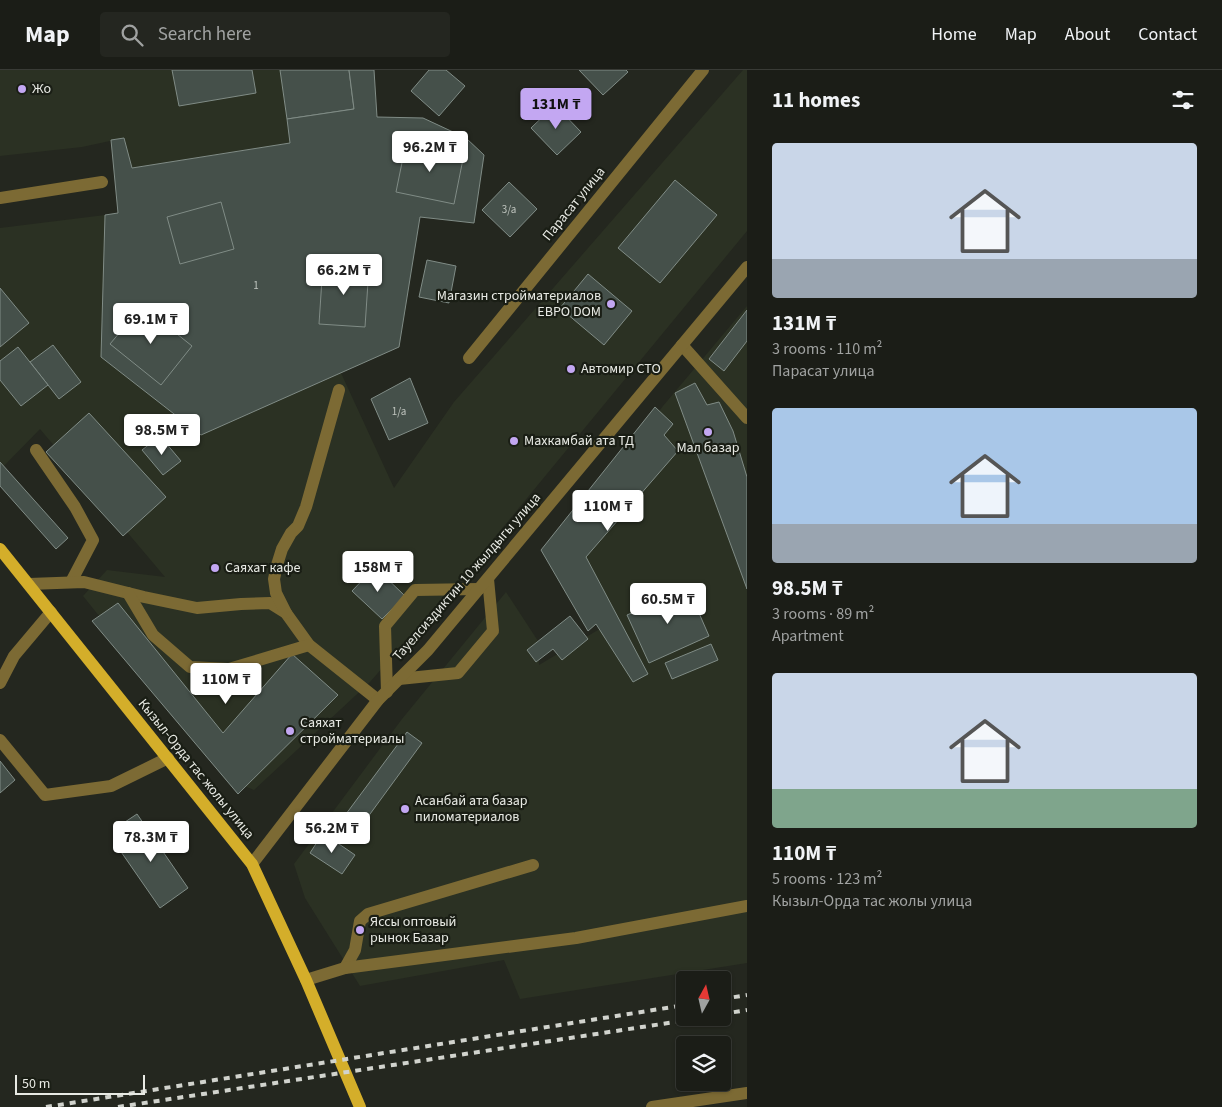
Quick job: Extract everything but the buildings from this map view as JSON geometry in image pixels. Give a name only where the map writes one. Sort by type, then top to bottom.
[{"type":"main road","name":"Кызыл-Орда тас жолы улица","points":[[0,550],[52,612],[252,864],[306,980],[360,1107]]},
{"type":"street","name":"Парасат улица","points":[[469,358],[703,70]]},
{"type":"street","points":[[0,198],[102,182]]},
{"type":"street","name":"Тауелсиздиктин 10 жылдыгы улица","points":[[252,864],[382,696],[428,650],[747,267]]},
{"type":"street","points":[[682,345],[747,418]]},
{"type":"street","points":[[339,390],[306,507],[298,526],[291,533],[282,549],[274,579],[276,593],[286,613],[309,645],[382,696]]},
{"type":"street","points":[[36,450],[74,507],[93,540],[71,582]]},
{"type":"street","points":[[399,679],[458,673],[493,631],[488,579]]},
{"type":"street","points":[[29,584],[84,582],[197,608],[270,603],[286,613]]},
{"type":"street","points":[[382,696],[385,626],[415,590],[479,589]]},
{"type":"street","points":[[128,593],[152,635],[190,667],[229,669],[309,645]]},
{"type":"street","points":[[0,683],[14,656],[52,612]]},
{"type":"street","points":[[0,740],[45,795],[111,786],[168,758]]},
{"type":"street","points":[[345,968],[357,941],[360,921],[368,914],[533,865]]},
{"type":"street","points":[[306,980],[345,968],[576,938],[747,906]]},
{"type":"street","points":[[652,1107],[747,1092]]},
{"type":"shaded area","points":[[0,70],[280,70],[290,143],[132,168],[124,138],[82,147],[0,156]]},
{"type":"shaded area","points":[[743,70],[747,70],[747,231],[467,571],[370,682],[254,790],[232,781],[83,596],[107,570],[165,577],[40,429],[0,470],[0,228],[105,215],[101,357],[201,435],[341,373],[394,488],[454,402]]},
{"type":"shaded area","points":[[747,306],[747,963],[697,971],[676,971],[676,974],[520,999],[504,960],[360,986],[305,898],[294,864],[402,719],[506,592],[538,641],[539,665],[603,627],[549,558],[663,406]]},
{"type":"railway","points":[[731,998],[747,995]]},
{"type":"railway","points":[[46,1107],[676,1006]]},
{"type":"railway","points":[[731,1013],[747,1010]]},
{"type":"railway","points":[[118,1107],[676,1022]]},
{"type":"place","name":"Жо","points":[[22,89]]},
{"type":"place","name":"Магазин стройматериалов ЕВРО DOM","points":[[611,304]]},
{"type":"place","name":"Автомир СТО","points":[[571,369]]},
{"type":"place","name":"Мал базар","points":[[708,432]]},
{"type":"place","name":"Махкамбай ата ТД","points":[[514,441]]},
{"type":"place","name":"Саяхат кафе","points":[[215,568]]},
{"type":"place","name":"Саяхат стройматериалы","points":[[290,731]]},
{"type":"place","name":"Асанбай ата базар пиломатериалов","points":[[405,809]]},
{"type":"place","name":"Яссы оптовый рынок Базар","points":[[360,930]]}]
